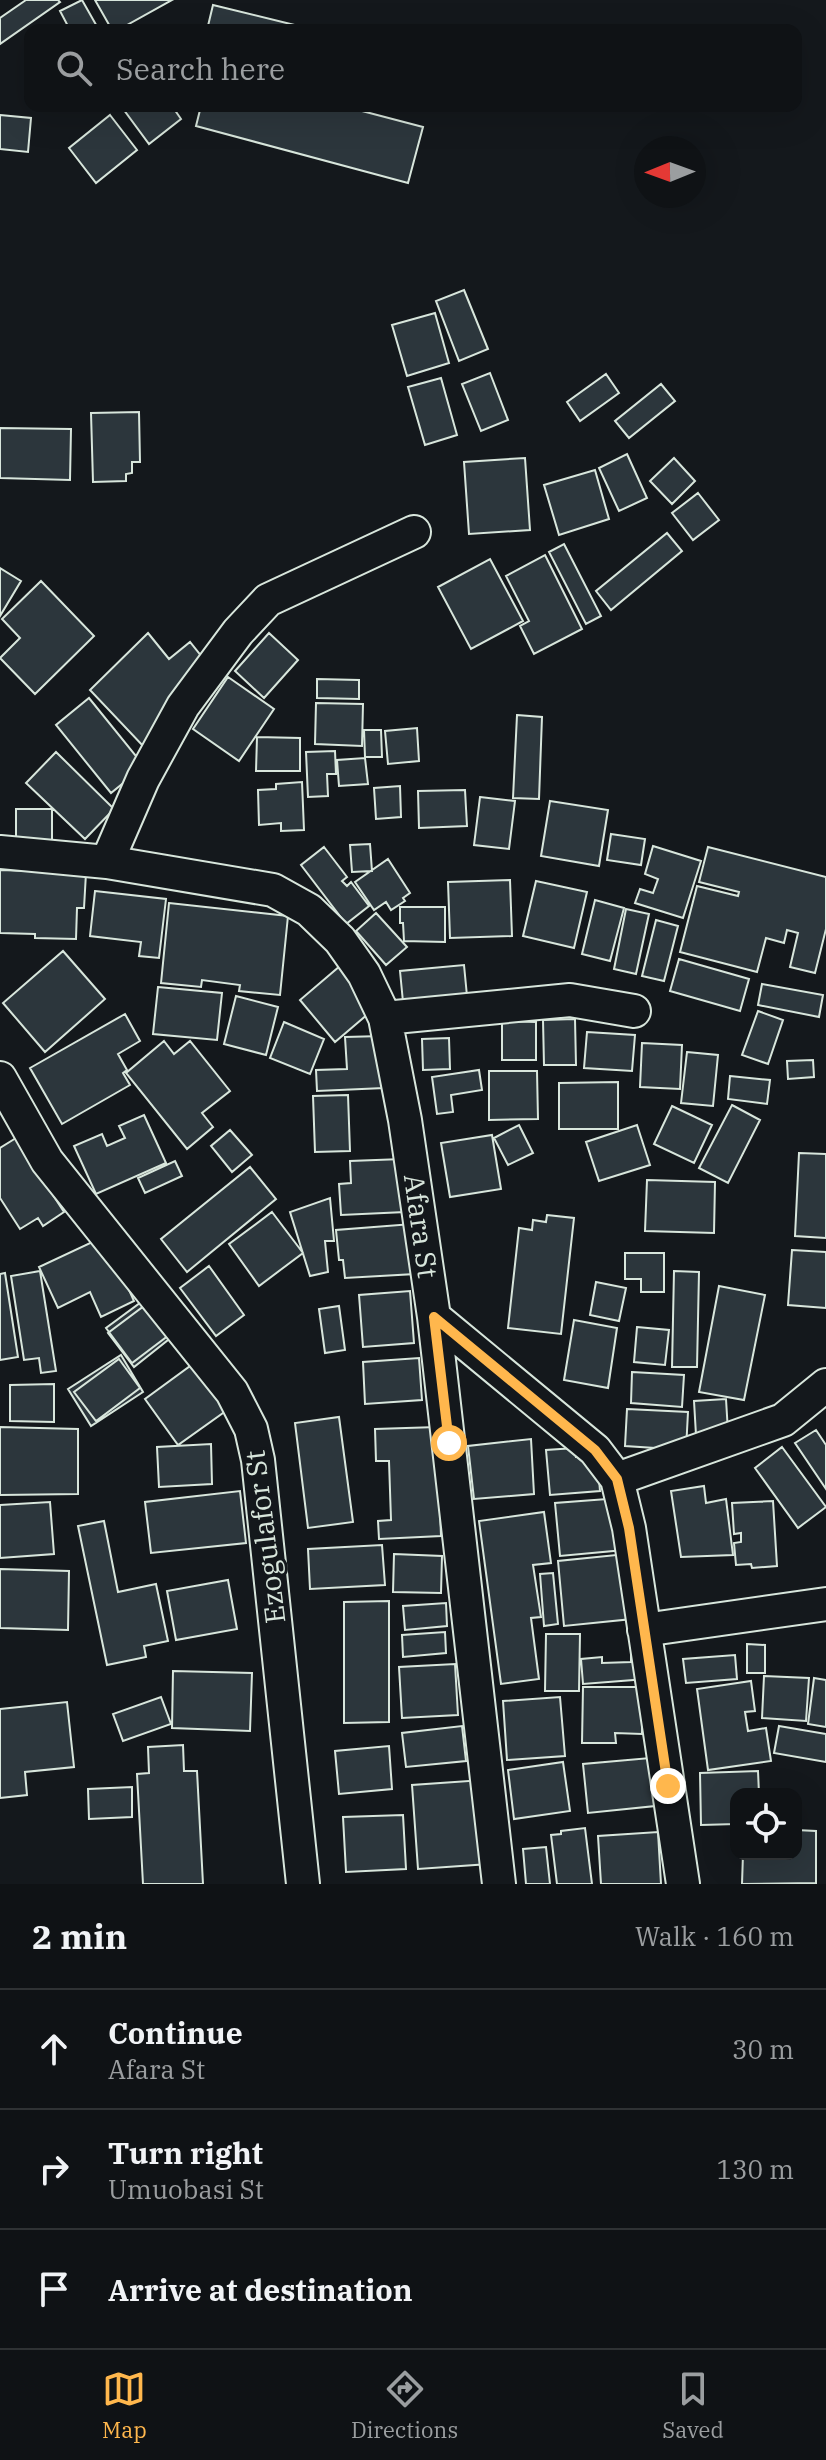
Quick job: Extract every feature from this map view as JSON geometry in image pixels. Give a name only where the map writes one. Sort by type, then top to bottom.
[{"type":"street","points":[[107,862],[143,779],[183,706],[238,632],[268,600],[414,532]]},
{"type":"street","name":"Afara St","points":[[0,852],[107,862],[273,890],[309,910],[340,940],[364,974],[385,1018],[405,1120],[434,1317],[499,1884]]},
{"type":"street","points":[[385,1018],[570,1000],[634,1011]]},
{"type":"street","name":"Ezogulafor St","points":[[0,1078],[47,1161],[232,1392],[251,1429],[258,1460],[303,1884]]},
{"type":"street","points":[[434,1317],[595,1450],[617,1479],[629,1528],[683,1884]]},
{"type":"street","points":[[617,1479],[783,1420],[826,1385]]},
{"type":"street","points":[[644,1630],[826,1604]]},
{"type":"building","points":[[26,0],[60,2],[24,24],[24,27],[0,44],[0,18]]},
{"type":"building","points":[[82,0],[96,24],[67,24],[60,11]]},
{"type":"building","points":[[95,0],[172,0],[129,24],[109,24]]},
{"type":"building","points":[[213,5],[291,24],[208,24]]},
{"type":"building","points":[[125,112],[176,112],[181,119],[149,144]]},
{"type":"building","points":[[200,112],[366,112],[423,127],[408,183],[196,126]]},
{"type":"building","points":[[0,115],[31,118],[28,152],[0,149]]},
{"type":"building","points":[[110,115],[137,150],[96,183],[69,148]]},
{"type":"building","points":[[464,290],[488,349],[459,361],[436,301]]},
{"type":"building","points":[[435,313],[449,363],[407,376],[392,325]]},
{"type":"building","points":[[490,373],[508,420],[481,431],[462,384]]},
{"type":"building","points":[[606,374],[619,393],[580,421],[567,402]]},
{"type":"building","points":[[441,378],[457,435],[425,445],[408,387]]},
{"type":"building","points":[[661,384],[675,401],[629,438],[615,421]]},
{"type":"building","points":[[139,412],[140,462],[132,462],[132,473],[126,474],[126,481],[93,482],[91,413]]},
{"type":"building","points":[[0,428],[71,429],[70,480],[0,478]]},
{"type":"building","points":[[627,454],[647,498],[619,511],[599,468]]},
{"type":"building","points":[[525,458],[530,530],[469,534],[464,462]]},
{"type":"building","points":[[674,458],[695,481],[672,504],[650,481]]},
{"type":"building","points":[[595,470],[609,519],[559,535],[544,485]]},
{"type":"building","points":[[698,493],[719,520],[693,540],[672,513]]},
{"type":"building","points":[[667,533],[682,551],[611,610],[596,591]]},
{"type":"building","points":[[564,544],[601,616],[586,624],[549,552]]},
{"type":"building","points":[[545,555],[582,629],[534,654],[520,626],[529,621],[506,576]]},
{"type":"building","points":[[490,559],[523,621],[471,649],[438,587]]},
{"type":"building","points":[[0,568],[21,581],[0,616]]},
{"type":"building","points":[[41,581],[94,636],[35,694],[0,658],[20,638],[2,619]]},
{"type":"building","points":[[148,633],[169,659],[190,642],[210,667],[144,747],[90,690]]},
{"type":"building","points":[[269,633],[298,660],[264,698],[235,671]]},
{"type":"building","points":[[228,677],[274,709],[239,761],[193,729]]},
{"type":"building","points":[[317,679],[359,680],[359,699],[317,698]]},
{"type":"building","points":[[89,698],[144,766],[111,793],[56,725]]},
{"type":"building","points":[[316,703],[363,704],[362,746],[315,744]]},
{"type":"building","points":[[517,715],[542,717],[539,799],[513,798]]},
{"type":"building","points":[[417,728],[419,761],[388,764],[385,731]]},
{"type":"building","points":[[364,730],[381,730],[382,757],[365,757]]},
{"type":"building","points":[[257,737],[300,738],[300,771],[256,771]]},
{"type":"building","points":[[335,751],[336,774],[327,774],[328,796],[308,797],[306,752]]},
{"type":"building","points":[[56,752],[114,809],[85,839],[26,783]]},
{"type":"building","points":[[365,758],[368,784],[339,786],[337,760]]},
{"type":"building","points":[[302,782],[304,830],[281,831],[281,823],[259,825],[258,790],[276,789],[276,784]]},
{"type":"building","points":[[400,786],[401,817],[376,819],[374,788]]},
{"type":"building","points":[[465,790],[467,826],[419,828],[418,791]]},
{"type":"building","points":[[480,797],[515,801],[509,849],[474,845]]},
{"type":"building","points":[[550,801],[608,810],[599,866],[541,856]]},
{"type":"building","points":[[16,809],[52,809],[52,843],[16,843]]},
{"type":"building","points":[[611,834],[645,839],[641,865],[607,860]]},
{"type":"building","points":[[370,844],[372,871],[352,872],[350,845]]},
{"type":"building","points":[[653,846],[701,861],[683,918],[635,903],[640,889],[653,893],[658,879],[645,874]]},
{"type":"building","points":[[324,847],[347,877],[342,881],[347,886],[351,882],[369,906],[346,924],[301,865]]},
{"type":"building","points":[[708,847],[826,877],[826,929],[815,973],[790,967],[798,933],[787,930],[784,943],[766,938],[757,972],[680,952],[697,886],[738,896],[739,892],[699,882]]},
{"type":"building","points":[[388,859],[410,893],[403,898],[405,901],[391,910],[386,902],[374,910],[355,882]]},
{"type":"building","points":[[0,870],[86,873],[84,908],[77,908],[76,939],[0,933]]},
{"type":"building","points":[[510,880],[512,936],[450,938],[448,882]]},
{"type":"building","points":[[536,881],[587,892],[574,948],[523,936]]},
{"type":"building","points":[[95,891],[166,899],[159,958],[139,956],[141,942],[90,936]]},
{"type":"building","points":[[595,900],[624,908],[610,961],[582,954]]},
{"type":"building","points":[[169,903],[288,916],[280,995],[239,991],[240,985],[202,980],[201,987],[161,983]]},
{"type":"building","points":[[400,907],[445,907],[445,942],[404,941]]},
{"type":"building","points":[[626,909],[649,914],[636,974],[614,969]]},
{"type":"building","points":[[376,913],[407,947],[386,965],[356,931]]},
{"type":"building","points":[[656,920],[678,926],[664,981],[642,976]]},
{"type":"building","points":[[63,951],[105,999],[45,1052],[3,1003]]},
{"type":"building","points":[[679,959],[749,979],[740,1011],[670,991]]},
{"type":"building","points":[[464,965],[467,996],[403,1002],[400,971]]},
{"type":"building","points":[[340,966],[375,1008],[335,1042],[300,1000]]},
{"type":"building","points":[[762,984],[823,995],[819,1017],[758,1005]]},
{"type":"building","points":[[158,987],[222,993],[217,1040],[153,1034]]},
{"type":"building","points":[[236,996],[278,1007],[266,1055],[224,1044]]},
{"type":"building","points":[[758,1011],[783,1020],[768,1064],[742,1055]]},
{"type":"building","points":[[125,1014],[140,1041],[118,1054],[127,1070],[123,1073],[130,1085],[62,1124],[30,1068]]},
{"type":"building","points":[[575,1019],[576,1065],[544,1065],[543,1020]]},
{"type":"building","points":[[502,1021],[536,1022],[536,1060],[502,1060]]},
{"type":"building","points":[[284,1022],[324,1039],[310,1074],[270,1058]]},
{"type":"building","points":[[587,1032],[635,1035],[632,1071],[584,1068]]},
{"type":"building","points":[[382,1036],[384,1088],[317,1091],[316,1070],[347,1069],[345,1037]]},
{"type":"building","points":[[449,1038],[450,1069],[423,1070],[422,1039]]},
{"type":"building","points":[[164,1041],[174,1054],[190,1041],[230,1091],[202,1113],[213,1127],[187,1149],[126,1073]]},
{"type":"building","points":[[642,1043],[682,1045],[680,1089],[640,1087]]},
{"type":"building","points":[[687,1052],[718,1055],[713,1106],[681,1103]]},
{"type":"building","points":[[813,1060],[814,1077],[788,1079],[787,1061]]},
{"type":"building","points":[[479,1070],[482,1090],[451,1095],[453,1112],[437,1114],[432,1077]]},
{"type":"building","points":[[489,1071],[537,1071],[538,1119],[489,1120]]},
{"type":"building","points":[[730,1076],[770,1080],[767,1104],[728,1099]]},
{"type":"building","points":[[618,1082],[618,1129],[559,1129],[559,1083]]},
{"type":"building","points":[[348,1095],[350,1151],[315,1152],[313,1096]]},
{"type":"building","points":[[732,1105],[760,1120],[728,1183],[699,1168]]},
{"type":"building","points":[[672,1106],[712,1125],[694,1163],[654,1144]]},
{"type":"building","points":[[144,1115],[166,1163],[96,1194],[74,1146],[102,1134],[107,1146],[125,1138],[119,1126]]},
{"type":"building","points":[[519,1125],[533,1153],[508,1165],[494,1138]]},
{"type":"building","points":[[637,1125],[650,1165],[599,1181],[586,1142]]},
{"type":"building","points":[[230,1130],[252,1155],[232,1172],[211,1146]]},
{"type":"building","points":[[492,1135],[501,1189],[450,1197],[441,1143]]},
{"type":"building","points":[[16,1138],[64,1212],[43,1226],[38,1218],[20,1229],[0,1198],[0,1148]]},
{"type":"building","points":[[799,1153],[826,1154],[826,1238],[795,1236]]},
{"type":"building","points":[[402,1159],[405,1212],[341,1215],[339,1184],[351,1183],[350,1161]]},
{"type":"building","points":[[175,1161],[182,1176],[145,1193],[138,1178]]},
{"type":"building","points":[[250,1167],[276,1199],[187,1272],[161,1239]]},
{"type":"building","points":[[647,1180],[715,1182],[714,1233],[645,1231]]},
{"type":"building","points":[[330,1198],[334,1241],[325,1241],[328,1272],[310,1276],[290,1212]]},
{"type":"building","points":[[272,1212],[303,1253],[259,1286],[229,1244]]},
{"type":"building","points":[[547,1215],[574,1218],[561,1334],[508,1328],[519,1228],[532,1230],[533,1220],[546,1222]]},
{"type":"building","points":[[412,1224],[415,1274],[345,1278],[343,1260],[339,1260],[336,1230]]},
{"type":"building","points":[[105,1236],[134,1301],[101,1317],[90,1292],[58,1308],[39,1267]]},
{"type":"building","points":[[792,1250],[826,1252],[826,1308],[788,1305]]},
{"type":"building","points":[[625,1253],[664,1253],[664,1292],[641,1292],[641,1279],[625,1279]]},
{"type":"building","points":[[209,1266],[244,1315],[216,1336],[180,1288]]},
{"type":"building","points":[[40,1271],[56,1371],[41,1373],[39,1358],[24,1360],[11,1276]]},
{"type":"building","points":[[674,1271],[699,1272],[697,1367],[672,1367]]},
{"type":"building","points":[[5,1273],[18,1357],[0,1360],[0,1274]]},
{"type":"building","points":[[596,1282],[626,1288],[619,1321],[590,1315]]},
{"type":"building","points":[[719,1286],[765,1295],[744,1400],[699,1392]]},
{"type":"building","points":[[410,1291],[414,1343],[363,1347],[359,1295]]},
{"type":"building","points":[[144,1300],[169,1335],[132,1363],[106,1328]]},
{"type":"building","points":[[148,1303],[173,1336],[134,1367],[108,1333]]},
{"type":"building","points":[[339,1306],[345,1350],[325,1353],[319,1309]]},
{"type":"building","points":[[574,1320],[617,1328],[608,1388],[564,1380]]},
{"type":"building","points":[[637,1327],[669,1330],[665,1365],[634,1362]]},
{"type":"building","points":[[121,1355],[143,1392],[91,1426],[68,1389]]},
{"type":"building","points":[[419,1358],[422,1400],[365,1404],[363,1362]]},
{"type":"building","points":[[119,1359],[140,1388],[96,1421],[74,1392]]},
{"type":"building","points":[[197,1361],[230,1408],[178,1445],[145,1399]]},
{"type":"building","points":[[632,1372],[684,1375],[682,1407],[631,1403]]},
{"type":"building","points":[[54,1384],[54,1422],[10,1421],[10,1385]]},
{"type":"building","points":[[726,1399],[728,1432],[696,1435],[694,1401]]},
{"type":"building","points":[[627,1409],[688,1412],[686,1450],[625,1446]]},
{"type":"building","points":[[339,1417],[353,1522],[308,1528],[295,1423]]},
{"type":"building","points":[[0,1427],[78,1429],[78,1494],[0,1495]]},
{"type":"building","points":[[437,1427],[441,1536],[379,1539],[378,1521],[391,1520],[389,1461],[376,1461],[375,1429]]},
{"type":"building","points":[[816,1430],[826,1445],[826,1489],[795,1443]]},
{"type":"building","points":[[531,1439],[534,1494],[474,1499],[468,1446]]},
{"type":"building","points":[[211,1444],[212,1484],[159,1487],[157,1447]]},
{"type":"building","points":[[782,1447],[826,1507],[798,1528],[755,1468]]},
{"type":"building","points":[[575,1448],[576,1457],[591,1456],[598,1467],[600,1491],[550,1495],[546,1450]]},
{"type":"building","points":[[704,1486],[706,1503],[726,1499],[733,1555],[681,1557],[671,1491]]},
{"type":"building","points":[[240,1491],[246,1543],[151,1553],[145,1502]]},
{"type":"building","points":[[620,1498],[624,1550],[560,1556],[555,1503]]},
{"type":"building","points":[[773,1501],[777,1566],[752,1568],[751,1564],[736,1565],[734,1543],[741,1542],[741,1533],[734,1534],[732,1503]]},
{"type":"building","points":[[50,1502],[54,1554],[0,1558],[0,1505]]},
{"type":"building","points":[[544,1512],[551,1563],[533,1565],[541,1617],[531,1618],[539,1679],[501,1684],[479,1521]]},
{"type":"building","points":[[104,1521],[118,1592],[156,1584],[168,1641],[144,1646],[146,1657],[107,1665],[78,1526]]},
{"type":"building","points":[[382,1545],[385,1585],[310,1589],[308,1549]]},
{"type":"building","points":[[394,1554],[442,1556],[441,1593],[393,1592]]},
{"type":"building","points":[[626,1554],[632,1619],[564,1626],[558,1561]]},
{"type":"building","points":[[0,1569],[69,1571],[68,1630],[0,1628]]},
{"type":"building","points":[[553,1573],[558,1624],[544,1626],[540,1574]]},
{"type":"building","points":[[228,1580],[237,1629],[176,1640],[167,1591]]},
{"type":"building","points":[[389,1601],[389,1722],[344,1723],[344,1602]]},
{"type":"building","points":[[446,1603],[447,1626],[405,1630],[403,1606]]},
{"type":"building","points":[[445,1632],[446,1653],[403,1657],[402,1635]]},
{"type":"building","points":[[546,1634],[580,1634],[579,1691],[545,1691]]},
{"type":"building","points":[[747,1644],[765,1645],[765,1673],[747,1673]]},
{"type":"building","points":[[644,1654],[646,1679],[583,1684],[581,1659],[602,1657],[602,1663],[631,1662],[631,1655]]},
{"type":"building","points":[[735,1655],[737,1679],[686,1683],[683,1659]]},
{"type":"building","points":[[455,1664],[458,1715],[402,1718],[399,1667]]},
{"type":"building","points":[[173,1671],[252,1673],[250,1731],[172,1728]]},
{"type":"building","points":[[764,1676],[809,1678],[806,1721],[762,1718]]},
{"type":"building","points":[[814,1678],[826,1680],[826,1727],[808,1724]]},
{"type":"building","points":[[751,1681],[755,1711],[745,1712],[748,1731],[766,1728],[771,1761],[708,1770],[697,1689]]},
{"type":"building","points":[[583,1687],[643,1687],[642,1734],[615,1733],[616,1743],[582,1743]]},
{"type":"building","points":[[161,1697],[171,1724],[123,1741],[113,1714]]},
{"type":"building","points":[[560,1697],[565,1756],[507,1760],[503,1701]]},
{"type":"building","points":[[67,1702],[74,1767],[25,1772],[27,1795],[0,1798],[0,1709]]},
{"type":"building","points":[[462,1726],[466,1761],[406,1767],[402,1733]]},
{"type":"building","points":[[779,1726],[826,1734],[826,1762],[774,1753]]},
{"type":"building","points":[[183,1745],[184,1771],[197,1771],[203,1884],[143,1884],[137,1774],[149,1773],[148,1747]]},
{"type":"building","points":[[389,1746],[392,1789],[339,1794],[335,1751]]},
{"type":"building","points":[[650,1758],[655,1806],[588,1813],[583,1764]]},
{"type":"building","points":[[563,1762],[570,1811],[514,1819],[508,1770]]},
{"type":"building","points":[[758,1771],[759,1788],[730,1788],[730,1824],[701,1825],[700,1773]]},
{"type":"building","points":[[483,1780],[489,1864],[418,1869],[412,1785]]},
{"type":"building","points":[[132,1787],[132,1817],[89,1819],[88,1789]]},
{"type":"building","points":[[403,1815],[406,1869],[346,1872],[343,1817]]},
{"type":"building","points":[[585,1828],[592,1884],[557,1884],[551,1835]]},
{"type":"building","points":[[802,1830],[816,1831],[816,1883],[742,1884],[743,1860],[802,1860]]},
{"type":"building","points":[[658,1832],[661,1884],[601,1884],[598,1836]]},
{"type":"building","points":[[546,1847],[550,1884],[526,1884],[523,1849]]},
{"type":"route","points":[[449,1443],[434,1317],[595,1450],[617,1479],[629,1528],[668,1786]]}]
